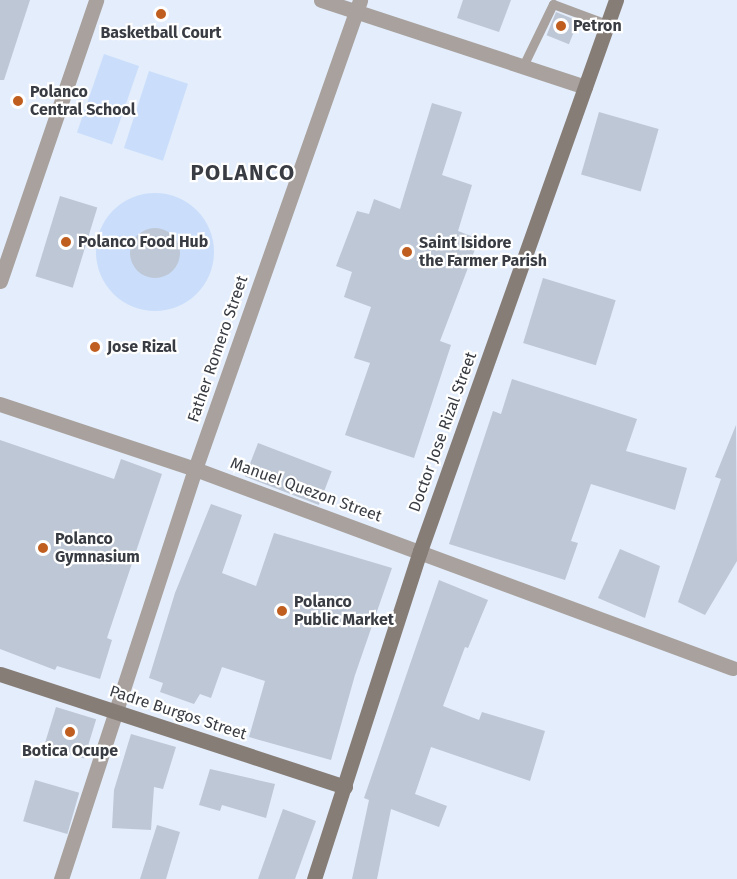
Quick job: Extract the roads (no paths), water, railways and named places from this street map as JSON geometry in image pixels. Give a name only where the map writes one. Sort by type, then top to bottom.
[{"type":"main road","name":"Doctor Jose Rizal Street","points":[[314,879],[420,551],[616,0]]},
{"type":"main road","name":"Padre Burgos Street","points":[[0,674],[345,787]]},
{"type":"street","points":[[0,281],[96,0]]},
{"type":"street","points":[[321,0],[358,6],[585,87]]},
{"type":"street","name":"Father Romero Street","points":[[61,879],[195,469],[358,6]]},
{"type":"street","name":"Manuel Quezon Street","points":[[0,404],[195,469],[732,668]]},
{"type":"lane","points":[[523,66],[553,4],[607,24]]},
{"type":"place","name":"Basketball Court","points":[[161,14]]},
{"type":"place","name":"Petron","points":[[561,26]]},
{"type":"place","name":"Polanco Central School","points":[[18,101]]},
{"type":"place","name":"Polanco Food Hub","points":[[66,242]]},
{"type":"place","name":"Saint Isidore the Farmer Parish","points":[[407,252]]},
{"type":"place","name":"Jose Rizal","points":[[95,347]]},
{"type":"place","name":"Polanco Gymnasium","points":[[43,548]]},
{"type":"place","name":"Polanco Public Market","points":[[282,611]]},
{"type":"place","name":"Botica Ocupe","points":[[70,732]]},
{"type":"district","name":"POLANCO","points":[[243,173]]}]
